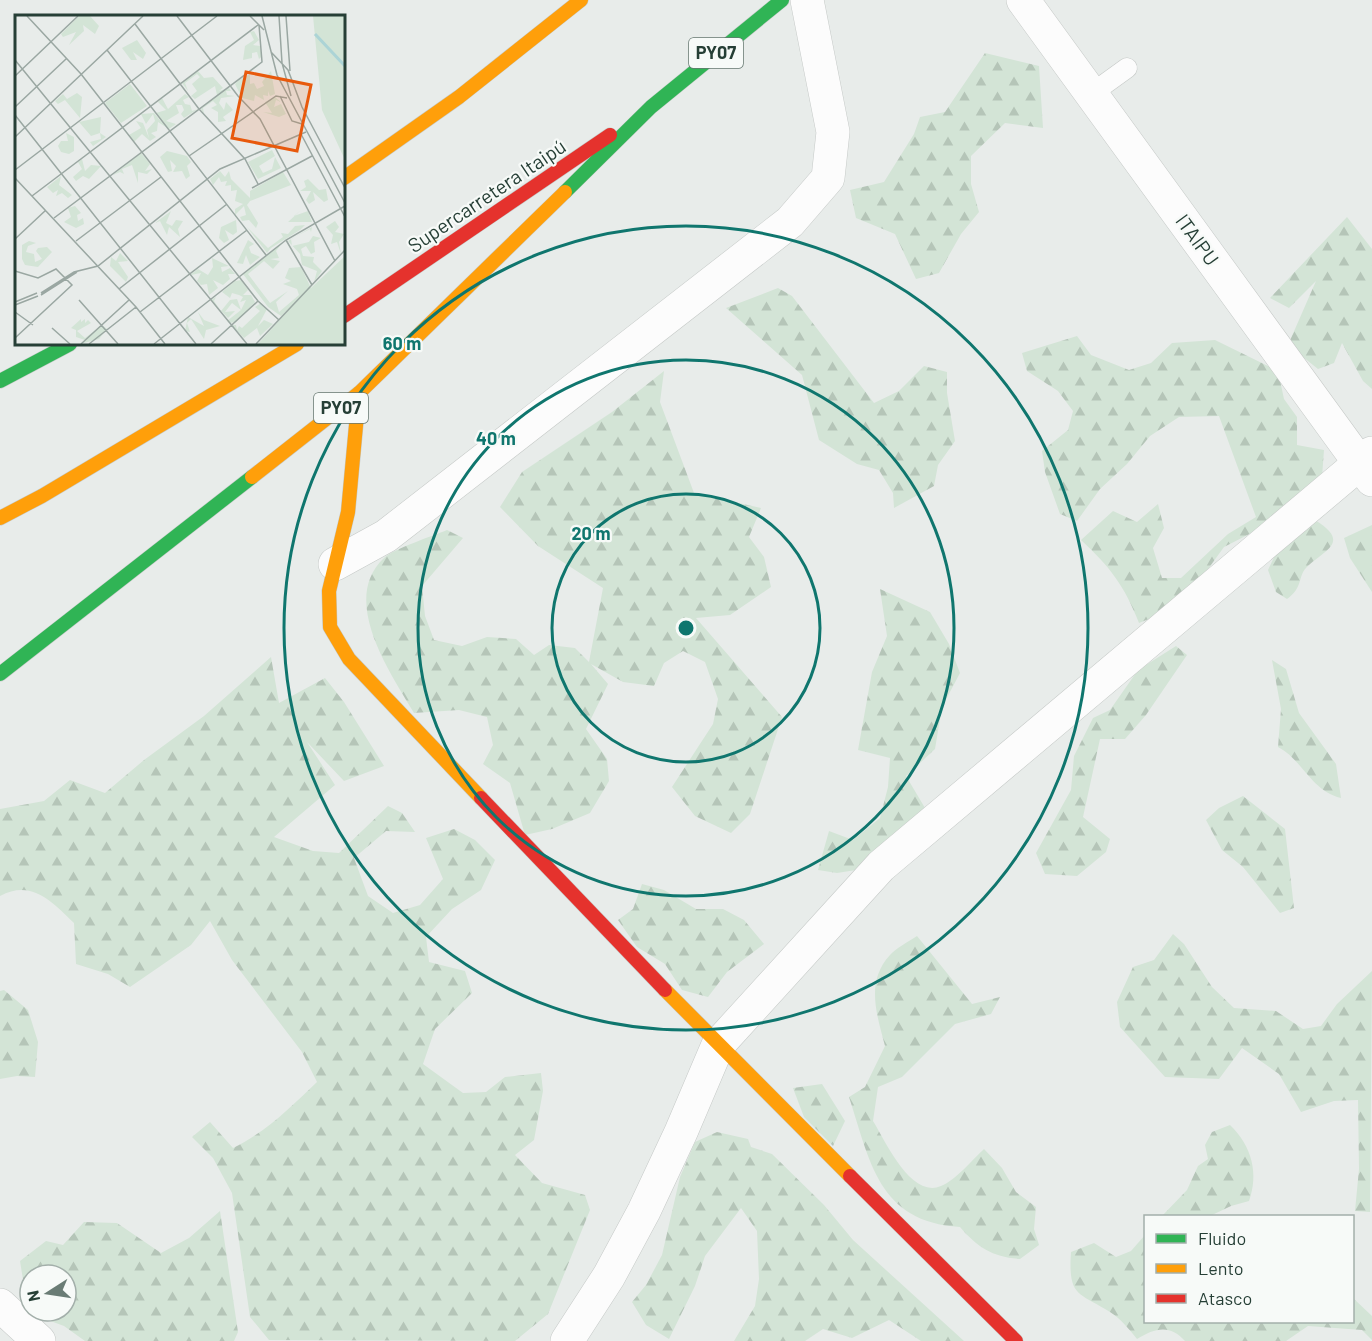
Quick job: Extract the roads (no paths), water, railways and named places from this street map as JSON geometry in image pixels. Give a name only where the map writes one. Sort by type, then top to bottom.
[{"type":"main road","points":[[345,177],[459,97],[581,0]]},
{"type":"main road","name":"PY07","points":[[0,674],[359,393],[651,107],[782,0]]},
{"type":"main road","name":"Supercarretera Itaipú","points":[[345,314],[651,107]]},
{"type":"main road","points":[[0,381],[68,345]]},
{"type":"main road","points":[[0,518],[52,490],[295,345]]},
{"type":"main road","points":[[359,393],[348,512],[329,591],[330,627],[349,659],[718,1045],[1016,1341]]},
{"type":"street","points":[[335,564],[386,536],[790,222],[828,178],[833,132],[807,0]]},
{"type":"street","name":"ITAIPU","points":[[1023,0],[1368,465]]},
{"type":"street","points":[[567,1341],[609,1276],[644,1211],[718,1045],[881,866],[1368,465]]},
{"type":"street","points":[[0,1305],[39,1341]]},
{"type":"lane","points":[[1091,94],[1127,68]]}]
